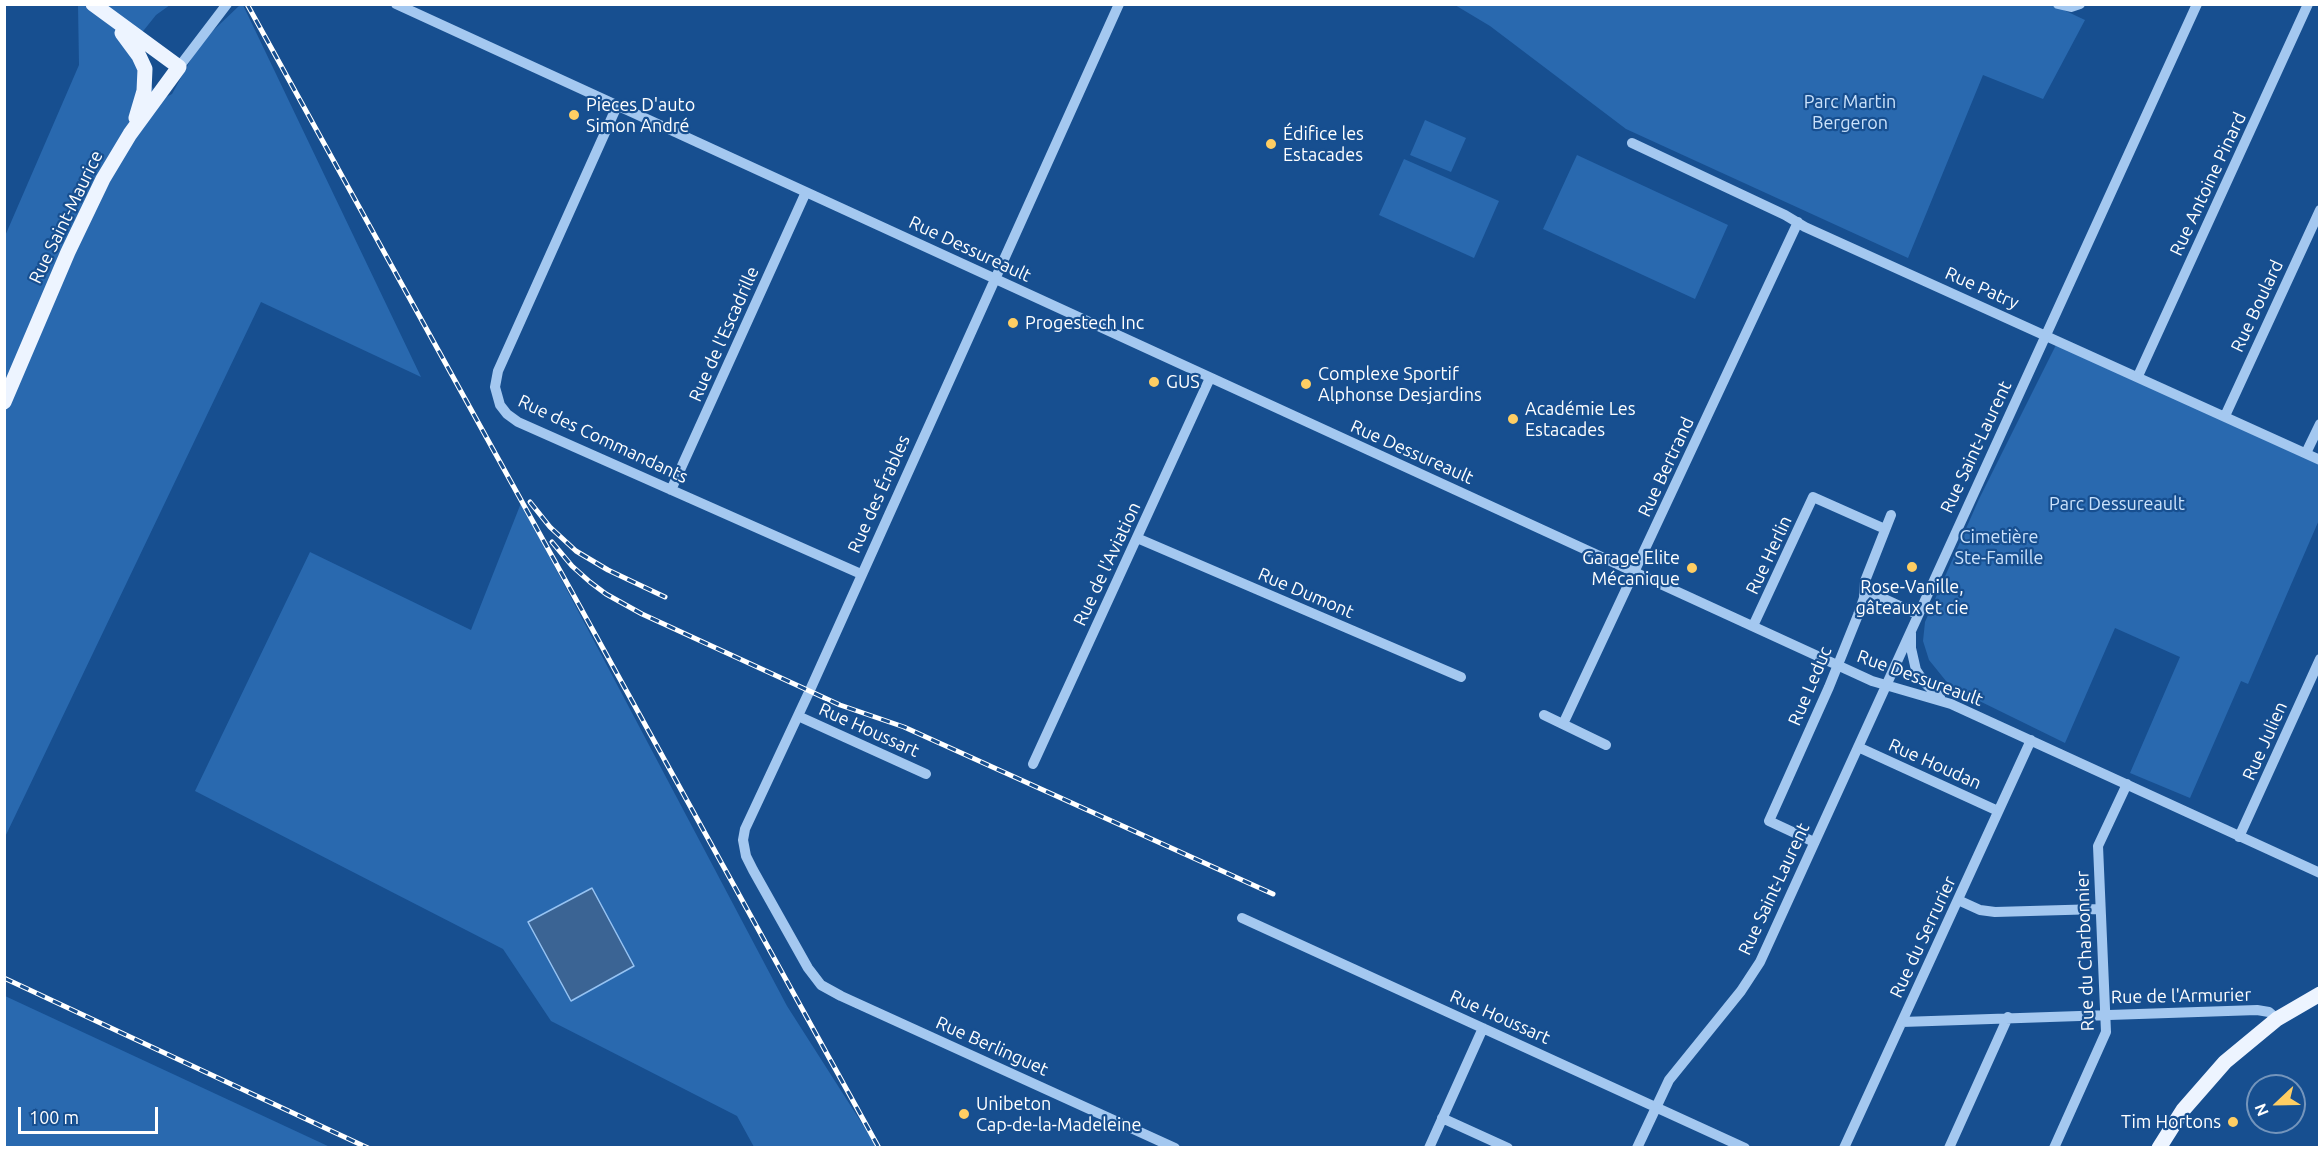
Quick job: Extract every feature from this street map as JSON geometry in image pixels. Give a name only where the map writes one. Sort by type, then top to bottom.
[{"type":"main road","points":[[93,4],[179,67]]},
{"type":"main road","points":[[106,15],[133,47],[145,69],[144,91],[130,134]]},
{"type":"main road","name":"Rue Saint-Maurice","points":[[4,402],[79,228],[103,179],[130,134],[179,67]]},
{"type":"main road","points":[[2159,1148],[2183,1110],[2206,1082],[2250,1039],[2277,1018],[2319,994]]},
{"type":"street","name":"Rue Saint-Maurice","points":[[179,67],[227,4]]},
{"type":"street","name":"Rue Dessureault","points":[[396,4],[1837,665],[1885,686],[1945,701],[2319,873]]},
{"type":"street","name":"Rue des Érables","points":[[828,989],[817,981],[808,968],[753,870],[746,856],[743,840],[745,829],[1119,4]]},
{"type":"street","points":[[2058,4],[2071,7],[2080,4]]},
{"type":"street","name":"Rue Saint-Laurent","points":[[1636,1148],[1655,1106],[1676,1071],[1753,975],[2197,4]]},
{"type":"street","name":"Rue Antoine Pinard","points":[[2138,376],[2308,4]]},
{"type":"street","name":"Rue des Commandants","points":[[617,106],[498,371],[495,393],[503,410],[518,422],[861,574]]},
{"type":"street","name":"Rue Patry","points":[[1632,144],[1797,222],[2319,460]]},
{"type":"street","name":"Rue de l'Escadrille","points":[[671,490],[806,192]]},
{"type":"street","name":"Rue Boulard","points":[[2225,416],[2319,210]]},
{"type":"street","name":"Rue Bertrand","points":[[1563,724],[1797,222]]},
{"type":"street","name":"Rue de l'Aviation","points":[[1033,764],[1210,378]]},
{"type":"street","points":[[2306,453],[2319,424]]},
{"type":"street","name":"Rue Herlin","points":[[1753,626],[1813,497],[1885,530]]},
{"type":"street","name":"Rue Leduc","points":[[1814,842],[1769,821],[1864,598],[1865,581],[1891,515]]},
{"type":"street","name":"Rue Dumont","points":[[1137,538],[1461,677]]},
{"type":"street","points":[[1865,590],[1915,619],[1911,648],[1916,670],[1931,689],[1945,701]]},
{"type":"street","name":"Rue Julien","points":[[2239,837],[2319,658]]},
{"type":"street","name":"Rue Houssart","points":[[798,716],[926,774]]},
{"type":"street","points":[[1544,716],[1606,745]]},
{"type":"street","name":"Rue du Serrurier","points":[[1845,1148],[2031,740]]},
{"type":"street","name":"Rue Houdan","points":[[1858,747],[1998,811]]},
{"type":"street","name":"Rue du Charbonnier","points":[[2054,1148],[2104,1039],[2107,1025],[2098,846],[2127,784]]},
{"type":"street","points":[[1958,900],[1990,912],[2100,909]]},
{"type":"street","name":"Rue Houssart","points":[[1242,918],[1743,1147]]},
{"type":"street","name":"Rue Berlinguet","points":[[828,989],[1175,1148]]},
{"type":"street","name":"Rue de l'Armurier","points":[[1902,1022],[2257,1010],[2269,1012],[2277,1018]]},
{"type":"street","points":[[1949,1148],[2008,1017]]},
{"type":"street","points":[[1429,1148],[1483,1028]]},
{"type":"street","points":[[1442,1118],[1508,1148]]},
{"type":"green space","name":"Parc Martin Bergeron","points":[[2051,4],[2085,20],[2043,99],[1983,75],[1908,258],[1626,129],[1490,26],[1455,5]]},
{"type":"green space","points":[[78,5],[170,5],[156,15],[136,40],[141,74],[162,99],[172,94],[200,43],[240,5],[243,5],[421,377],[261,302],[4,839],[5,236],[79,65]]},
{"type":"green space","points":[[1425,120],[1466,138],[1451,172],[1410,155]]},
{"type":"green space","points":[[1577,155],[1728,225],[1695,299],[1543,229]]},
{"type":"green space","points":[[1404,159],[1499,201],[1474,258],[1379,215]]},
{"type":"green space","name":"Parc Dessureault","points":[[2058,341],[2319,460],[2319,520],[2248,684],[2241,681],[2190,798],[2130,773],[2180,657],[2115,628],[2065,743],[1957,690],[1946,681],[1929,660],[1923,641],[1925,622],[1979,499]]},
{"type":"green space","points":[[521,503],[787,1006],[877,1147],[754,1147],[737,1116],[551,1021],[503,949],[195,791],[310,552],[471,630]]},
{"type":"green space","points":[[5,996],[330,1147],[5,1147]]},
{"type":"shaded area","points":[[592,888],[634,966],[571,1001],[528,922]]},
{"type":"railway","points":[[247,4],[879,1148]]},
{"type":"railway","points":[[530,502],[550,527],[576,551],[608,570],[665,597]]},
{"type":"railway","points":[[552,542],[572,566],[590,582],[606,594],[642,614],[840,705],[904,727],[1273,894]]},
{"type":"railway","points":[[4,978],[368,1148]]},
{"type":"place","name":"Pieces D'auto Simon André","points":[[574,115]]},
{"type":"place","name":"Édifice les Estacades","points":[[1271,144]]},
{"type":"place","name":"Progestech Inc","points":[[1013,323]]},
{"type":"place","name":"GUS","points":[[1154,382]]},
{"type":"place","name":"Complexe Sportif Alphonse Desjardins","points":[[1306,384]]},
{"type":"place","name":"Académie Les Estacades","points":[[1513,419]]},
{"type":"place","name":"Rose-Vanille, gâteaux et cie","points":[[1912,567]]},
{"type":"place","name":"Garage Elite Mécanique","points":[[1692,568]]},
{"type":"place","name":"Unibeton Cap-de-la-Madeleine","points":[[964,1114]]},
{"type":"place","name":"Tim Hortons","points":[[2233,1122]]},
{"type":"park label","name":"Cimetière Ste-Famille","points":[[1999,547]]}]
